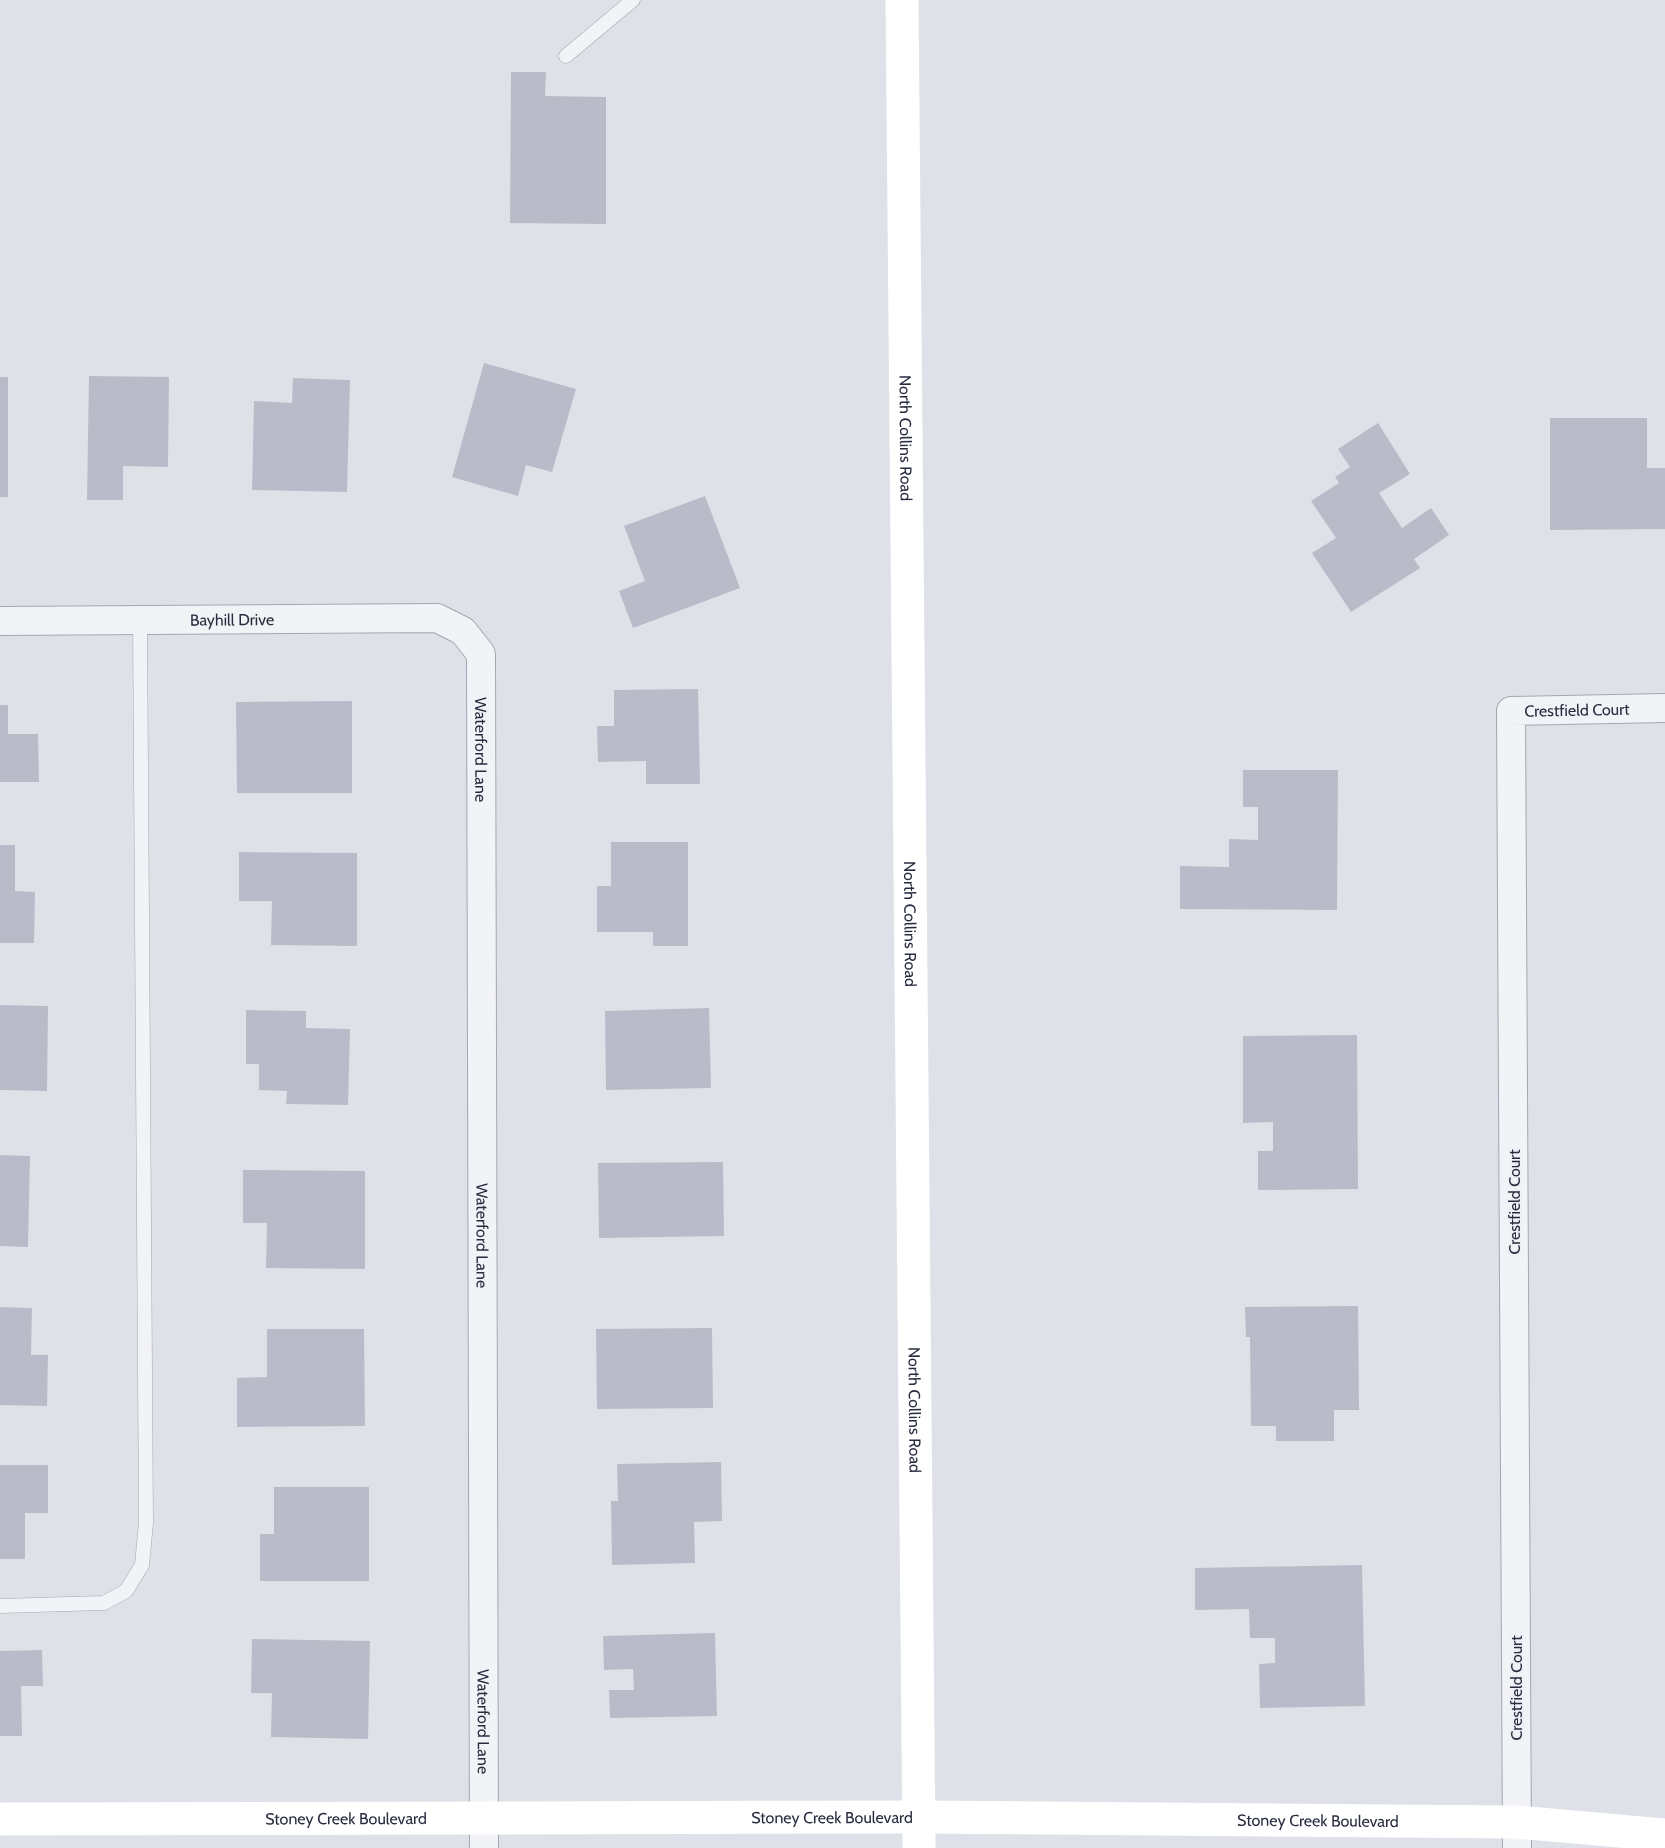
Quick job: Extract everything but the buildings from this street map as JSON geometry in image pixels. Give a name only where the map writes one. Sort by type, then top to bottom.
[{"type":"street","name":"North Collins Road","points":[[902,0],[920,1833]]},
{"type":"street","name":"Bayhill Drive","points":[[0,621],[437,618],[463,631]]},
{"type":"street","name":"Waterford Lane","points":[[463,631],[481,654],[484,1833]]},
{"type":"street","name":"Crestfield Court","points":[[1517,1835],[1511,711],[1665,708]]},
{"type":"street","name":"Stoney Creek Boulevard","points":[[0,1819],[484,1833],[1665,1835]]},
{"type":"lane","points":[[566,56],[633,0]]},
{"type":"lane","points":[[0,1606],[104,1603],[126,1590],[142,1565],[146,1523],[140,620]]}]
